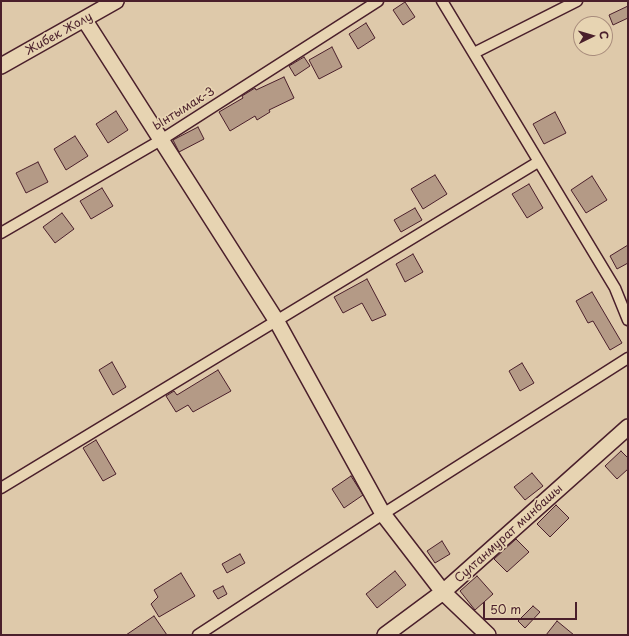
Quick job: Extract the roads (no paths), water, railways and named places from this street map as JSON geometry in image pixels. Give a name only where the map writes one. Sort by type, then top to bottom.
[{"type":"street","name":"Жибек Жолу","points":[[1,66],[116,1]]},
{"type":"street","name":"Ынтымак-3","points":[[1,233],[161,140],[378,1]]},
{"type":"street","points":[[442,1],[615,288],[628,320]]},
{"type":"street","points":[[474,53],[577,1]]},
{"type":"street","points":[[84,20],[276,320],[383,514],[443,592],[488,635]]},
{"type":"street","points":[[1,488],[538,162]]},
{"type":"street","points":[[198,635],[383,514],[628,358]]},
{"type":"street","name":"Султанмурат минбашы","points":[[385,635],[443,592],[628,427]]}]
